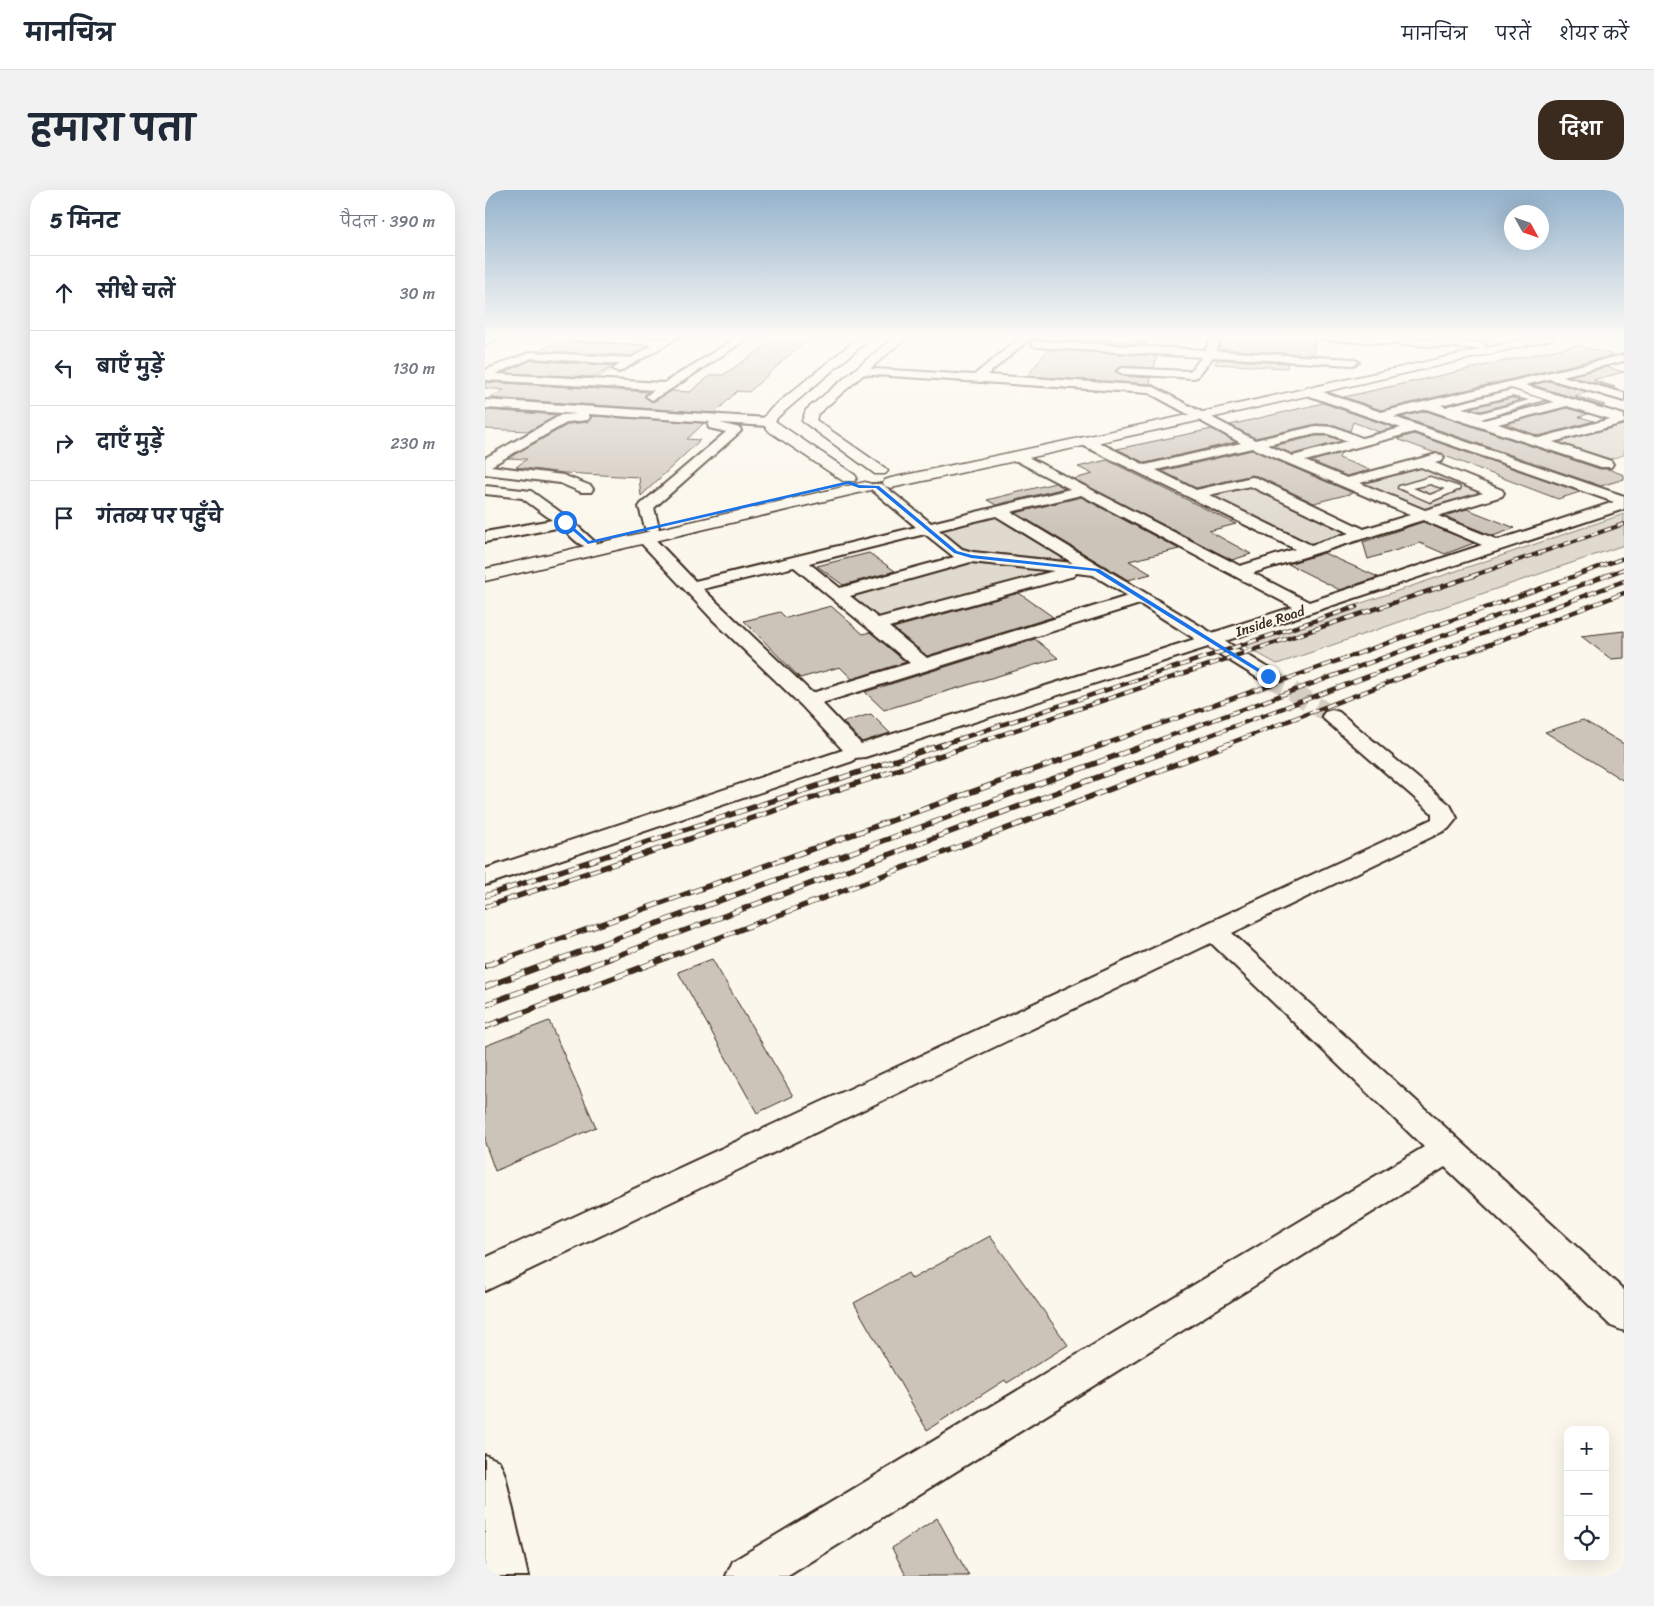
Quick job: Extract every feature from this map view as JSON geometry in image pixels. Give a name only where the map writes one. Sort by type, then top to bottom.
[{"type":"street","points":[[627,413],[644,402]]},
{"type":"street","points":[[768,422],[773,414],[788,402]]},
{"type":"street","points":[[824,402],[811,413],[809,421],[871,480],[956,552],[971,557],[1089,569]]},
{"type":"street","points":[[1172,402],[1253,444],[1498,546]]},
{"type":"street","points":[[485,575],[871,480],[1189,410],[1235,402]]},
{"type":"street","points":[[485,464],[570,417],[768,422],[775,429],[871,480],[1018,456],[1202,416],[1251,402]]},
{"type":"street","points":[[1340,402],[1559,478],[1624,503]]},
{"type":"street","points":[[1381,416],[1441,402]]},
{"type":"street","points":[[1477,402],[1451,408],[1538,442],[1611,462],[1559,478]]},
{"type":"street","points":[[1482,420],[1534,402]]},
{"type":"street","points":[[1427,405],[1482,420],[1567,402],[1623,419]]},
{"type":"street","points":[[485,404],[538,413]]},
{"type":"street","points":[[485,412],[627,413],[719,422],[735,430],[646,507],[649,534],[692,588],[808,700],[851,754]]},
{"type":"street","points":[[1538,442],[1623,419]]},
{"type":"street","points":[[1292,460],[1415,428]]},
{"type":"street","points":[[1144,470],[1323,429],[1361,442]]},
{"type":"street","points":[[1085,441],[1309,550]]},
{"type":"street","points":[[1345,483],[1473,448]]},
{"type":"street","points":[[1018,456],[1308,608]]},
{"type":"street","points":[[1238,572],[1497,493],[1421,462]]},
{"type":"street","points":[[485,470],[563,479],[586,489]]},
{"type":"street","points":[[1195,494],[1252,481],[1363,534]]},
{"type":"street","points":[[485,490],[524,494],[532,498],[565,522],[588,543]]},
{"type":"street","points":[[692,588],[1084,490]]},
{"type":"street","points":[[494,504],[532,498]]},
{"type":"street","name":"Inside Road","points":[[485,877],[529,864],[851,754],[1210,640],[1624,503]]},
{"type":"street","points":[[1000,512],[1089,569],[1141,598],[1268,676]]},
{"type":"street","points":[[485,537],[565,522]]},
{"type":"street","points":[[485,566],[588,543],[649,534]]},
{"type":"street","points":[[836,594],[971,557]]},
{"type":"street","points":[[797,561],[923,664]]},
{"type":"street","points":[[875,625],[1089,569]]},
{"type":"street","points":[[808,700],[1141,598]]},
{"type":"street","points":[[485,1275],[1440,824],[1445,818],[1442,810],[1332,716]]},
{"type":"street","points":[[1215,931],[1624,1314]]},
{"type":"street","points":[[748,1576],[1447,1149]]},
{"type":"street","points":[[485,1475],[506,1576]]},
{"type":"shaded area","points":[[1452,402],[1557,402],[1481,421],[1435,406]]},
{"type":"shaded area","points":[[1624,421],[1624,455],[1603,461],[1548,442]]},
{"type":"shaded area","points":[[1320,429],[1353,442],[1292,457],[1260,444]]},
{"type":"shaded area","points":[[1423,466],[1491,493],[1425,512],[1358,484]]},
{"type":"shaded area","points":[[1246,484],[1356,535],[1316,547],[1207,494]]},
{"type":"shaded area","points":[[1624,514],[1624,545],[1277,664],[1241,644]]},
{"type":"shaded area","points":[[997,516],[1072,561],[967,550],[938,531]]},
{"type":"shaded area","points":[[967,563],[1055,572],[881,619],[850,594]]},
{"type":"building","points":[[544,402],[653,402],[726,402],[715,413]]},
{"type":"building","points":[[1357,402],[1416,402],[1381,410]]},
{"type":"building","points":[[1497,402],[1515,402],[1481,411],[1470,408]]},
{"type":"building","points":[[1588,402],[1605,405],[1602,406]]},
{"type":"building","points":[[1323,403],[1395,428],[1379,432],[1353,422],[1350,431],[1335,425],[1316,424],[1255,438],[1230,425]]},
{"type":"building","points":[[1567,408],[1588,414],[1579,417],[1594,421],[1539,436],[1505,424]]},
{"type":"building","points":[[485,410],[558,415],[529,431],[485,429]]},
{"type":"building","points":[[1426,411],[1600,469],[1608,469],[1624,475],[1624,479],[1601,486],[1401,417]]},
{"type":"building","points":[[592,416],[704,423],[687,439],[700,440],[641,496],[639,477],[564,473],[516,467],[527,459],[508,458],[569,424],[588,422]]},
{"type":"building","points":[[1212,429],[1236,442],[1145,463],[1117,449]]},
{"type":"building","points":[[1414,434],[1580,492],[1558,499],[1445,456],[1442,453],[1435,453],[1397,439]]},
{"type":"building","points":[[1316,436],[1328,436],[1342,441],[1293,454],[1273,446]]},
{"type":"building","points":[[1252,450],[1353,493],[1314,503],[1257,476],[1252,475],[1196,488],[1162,471]]},
{"type":"building","points":[[1341,453],[1339,458],[1370,470],[1347,476],[1311,461]]},
{"type":"building","points":[[1107,460],[1236,524],[1209,531],[1251,554],[1232,560],[1074,479],[1093,474],[1078,467]]},
{"type":"building","points":[[1055,483],[1065,488],[996,505],[987,500]]},
{"type":"building","points":[[1081,497],[1179,549],[1129,561],[1151,574],[1128,580],[1016,513]]},
{"type":"building","points":[[1467,509],[1515,528],[1493,536],[1444,516]]},
{"type":"building","points":[[1423,522],[1474,543],[1445,554],[1420,543],[1368,559],[1363,542]]},
{"type":"building","points":[[869,553],[895,571],[843,585],[817,566]]},
{"type":"building","points":[[1324,553],[1378,577],[1340,590],[1288,564]]},
{"type":"building","points":[[1019,593],[1053,617],[927,656],[893,628]]},
{"type":"building","points":[[831,606],[863,634],[870,632],[906,662],[852,679],[840,667],[800,678],[744,621],[780,612],[786,618]]},
{"type":"building","points":[[1624,631],[1624,658],[1611,659],[1581,636]]},
{"type":"building","points":[[1035,639],[1058,658],[884,710],[865,692]]},
{"type":"building","points":[[871,714],[890,733],[862,742],[843,722]]},
{"type":"building","points":[[1583,720],[1624,744],[1624,781],[1545,732]]},
{"type":"building","points":[[712,959],[793,1096],[757,1113],[678,972]]},
{"type":"building","points":[[549,1021],[596,1127],[495,1171],[485,1143],[485,1046]]},
{"type":"building","points":[[990,1236],[1068,1345],[1007,1383],[1005,1380],[927,1430],[854,1303],[908,1273],[912,1279]]},
{"type":"building","points":[[937,1518],[969,1576],[906,1576],[892,1548]]},
{"type":"tunnel","points":[[1268,676],[1332,716]]},
{"type":"railway","points":[[1472,576],[1624,524]]},
{"type":"railway","points":[[1574,576],[1624,558]]},
{"type":"railway","points":[[1605,576],[1624,569]]},
{"type":"railway","points":[[971,745],[1476,575]]},
{"type":"railway","points":[[1102,745],[1578,575]]},
{"type":"railway","points":[[1145,745],[1609,575]]},
{"type":"railway","points":[[1184,745],[1624,581]]},
{"type":"railway","points":[[1225,745],[1624,593]]},
{"type":"railway","points":[[941,745],[1356,607]]},
{"type":"railway","points":[[485,896],[944,744]]},
{"type":"railway","points":[[485,907],[975,744]]},
{"type":"railway","points":[[504,959],[1106,744]]},
{"type":"railway","points":[[560,959],[1148,744]]},
{"type":"railway","points":[[608,959],[1187,744]]},
{"type":"railway","points":[[663,959],[1229,744]]},
{"type":"railway","points":[[485,966],[507,958]]},
{"type":"railway","points":[[485,987],[564,958]]},
{"type":"railway","points":[[485,1005],[611,958]]},
{"type":"railway","points":[[485,1027],[666,958]]},
{"type":"route","points":[[565,522],[588,543],[849,482],[859,487],[877,487],[956,552],[971,557],[1097,570],[1268,676]]}]
